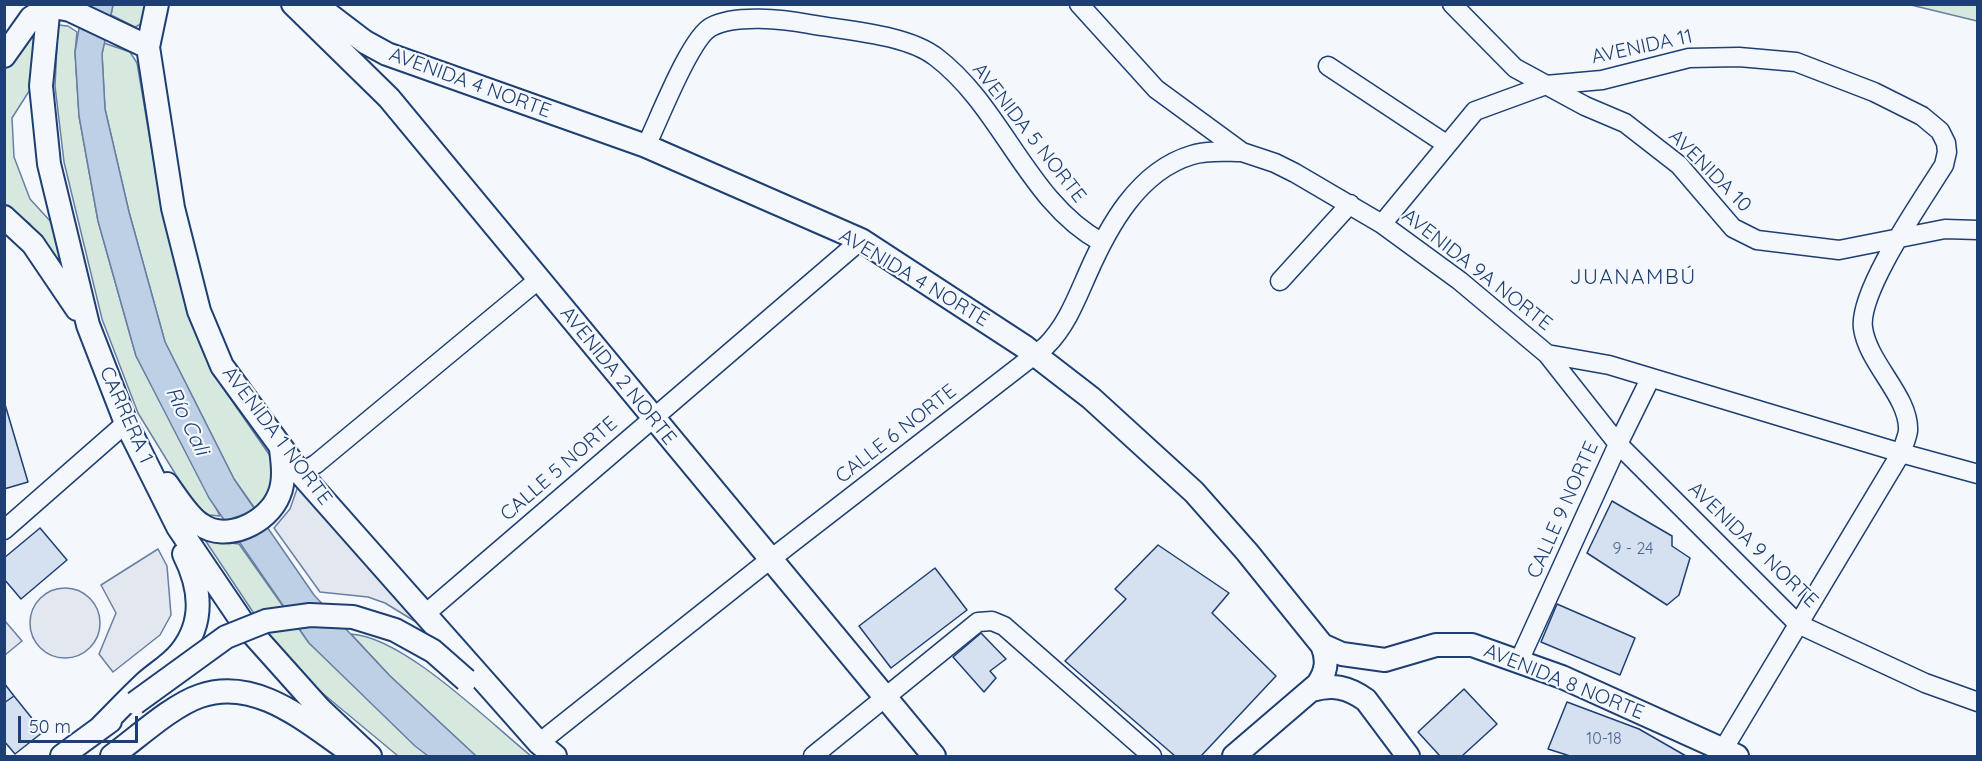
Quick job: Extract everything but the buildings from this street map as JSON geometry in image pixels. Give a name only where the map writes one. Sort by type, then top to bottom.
[{"type":"main road","name":"AVENIDA 1 NORTE","points":[[158,4],[140,42],[173,208],[199,311],[222,366],[288,462],[547,750]]},
{"type":"main road","name":"AVENIDA 2 NORTE","points":[[293,4],[389,98],[769,560],[934,756]]},
{"type":"main road","name":"AVENIDA 4 NORTE","points":[[315,4],[365,42],[387,54],[646,146],[861,240],[1035,354],[1091,398],[1194,492],[1247,552],[1322,645]]},
{"type":"main road","points":[[4,56],[48,9],[140,42]]},
{"type":"main road","name":"CARRERA 1","points":[[48,9],[41,86],[49,164],[88,325],[126,423],[178,527],[243,623],[320,709],[370,756]]},
{"type":"main road","points":[[389,98],[387,86],[391,74],[400,66],[412,63]]},
{"type":"main road","points":[[4,217],[33,244],[88,325]]},
{"type":"main road","points":[[126,423],[174,494],[200,524],[215,529],[231,530],[260,520],[279,496],[288,462]]},
{"type":"main road","points":[[99,729],[143,685],[179,654],[195,628],[198,613],[199,599],[194,573],[161,506],[126,423]]},
{"type":"main road","points":[[62,756],[226,637],[266,621],[309,615],[353,617],[395,630],[434,651],[547,750]]},
{"type":"main road","points":[[1234,756],[1312,690],[1323,677],[1325,669],[1322,645]]},
{"type":"main road","name":"AVENIDA 8 NORTE","points":[[1322,645],[1352,656],[1385,660],[1436,645],[1472,645],[1520,661],[1730,752]]},
{"type":"main road","points":[[1366,700],[1371,672],[1385,660]]},
{"type":"main road","points":[[1312,690],[1335,686],[1366,700],[1408,756]]},
{"type":"main road","points":[[112,756],[199,697],[222,691],[244,692],[272,701],[357,756]]},
{"type":"street","name":"AVENIDA 9A NORTE","points":[[1079,4],[1156,89],[1242,152],[1275,163],[1382,224],[1460,281],[1547,354],[1609,365],[1977,474]]},
{"type":"street","name":"AVENIDA 10","points":[[1452,4],[1515,68],[1625,123],[1679,165],[1733,228],[1756,240],[1839,249],[1945,229],[1977,230]]},
{"type":"street","name":"AVENIDA 5 NORTE","points":[[646,146],[693,46],[710,27],[743,20],[781,19],[906,42],[936,56],[968,88],[1060,212],[1081,231],[1101,242]]},
{"type":"street","name":"AVENIDA 11","points":[[1382,224],[1475,111],[1546,85],[1602,80],[1689,58],[1739,57],[1796,62],[1874,92],[1922,117],[1940,131],[1946,142],[1947,152],[1944,165],[1899,238]]},
{"type":"street","points":[[1328,66],[1446,144]]},
{"type":"street","name":"CALLE 6 NORTE","points":[[547,750],[769,560],[1056,336],[1070,314],[1101,242],[1144,183],[1160,170],[1192,155],[1209,151],[1242,152]]},
{"type":"street","points":[[1280,281],[1350,204]]},
{"type":"street","points":[[1730,752],[1798,624],[1901,453],[1908,432],[1904,410],[1868,349],[1862,325],[1871,291],[1899,238]]},
{"type":"street","name":"CALLE 5 NORTE","points":[[424,615],[861,240]]},
{"type":"street","points":[[288,462],[316,464],[538,279]]},
{"type":"street","name":"AVENIDA 9 NORTE","points":[[1547,354],[1618,444],[1798,624],[1925,683],[1977,702]]},
{"type":"street","name":"CALLE 9 NORTE","points":[[1520,661],[1618,444],[1650,379]]},
{"type":"street","points":[[4,530],[126,423]]},
{"type":"street","points":[[813,756],[978,622],[992,621],[1004,626],[1152,756]]},
{"type":"shaded area","points":[[113,5],[150,5],[145,22],[135,27],[111,15]]},
{"type":"shaded area","points":[[1911,5],[1977,5],[1977,21]]},
{"type":"shaded area","points":[[38,25],[33,85],[12,118],[14,157],[30,199],[52,223],[64,271],[29,223],[5,207],[5,69]]},
{"type":"shaded area","points":[[58,25],[68,26],[77,32],[75,52],[79,116],[98,221],[136,356],[220,516],[209,515],[195,506],[138,413],[102,319],[64,162],[55,86]]},
{"type":"shaded area","points":[[104,43],[130,52],[137,63],[162,211],[188,313],[212,372],[273,460],[273,480],[268,496],[256,510],[234,479],[165,342],[129,212],[105,109],[102,54]]},
{"type":"shaded area","points":[[298,486],[424,615],[416,622],[385,603],[368,597],[320,592],[274,528],[290,509]]},
{"type":"shaded area","points":[[205,540],[239,544],[309,643],[428,756],[398,756],[315,687],[273,642]]},
{"type":"shaded area","points":[[158,549],[167,566],[171,615],[160,635],[113,672],[99,654],[116,613],[101,585]]},
{"type":"shaded area","points":[[65,588],[78,591],[90,598],[97,610],[100,623],[97,636],[90,648],[78,655],[65,658],[52,655],[40,648],[33,636],[30,623],[33,610],[40,598],[52,591]]},
{"type":"shaded area","points":[[5,621],[22,641],[4,655]]},
{"type":"shaded area","points":[[351,634],[372,639],[420,665],[470,703],[531,756],[476,756],[390,676]]},
{"type":"water","name":"Río Cali","points":[[83,5],[113,5],[102,54],[105,109],[129,212],[165,342],[234,479],[314,595],[390,676],[476,756],[428,756],[415,746],[309,643],[209,498],[136,356],[98,221],[79,116],[75,52]]},
{"type":"district","name":"JUANAMBÚ","points":[[1633,278]]}]
